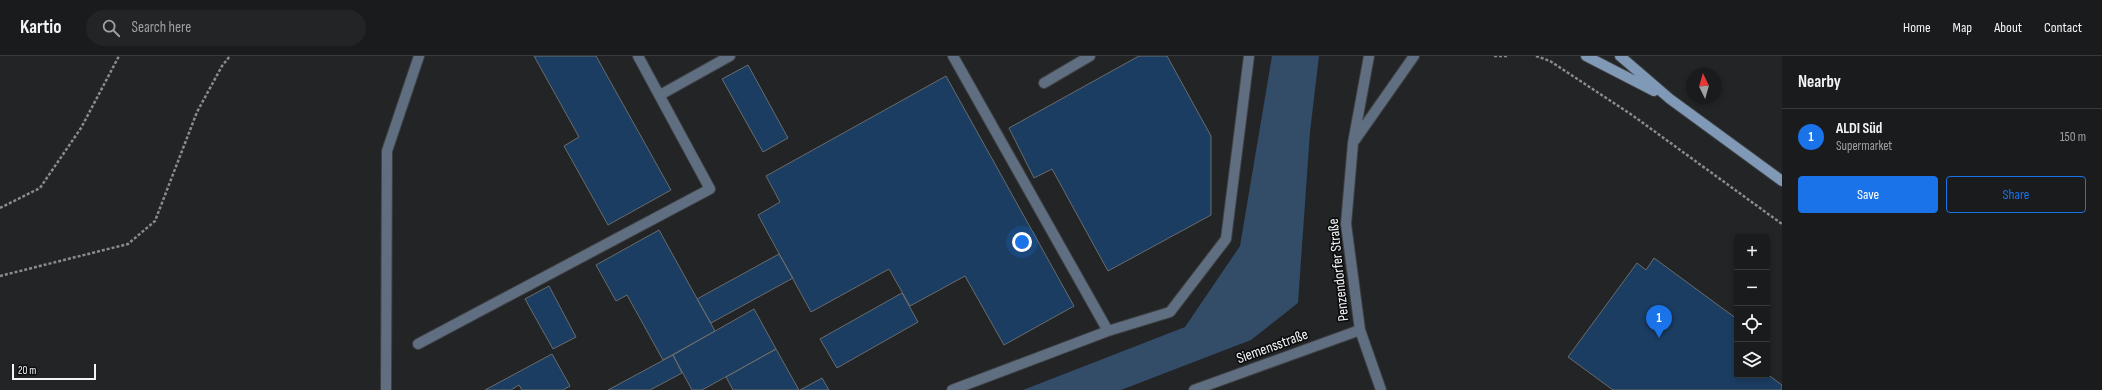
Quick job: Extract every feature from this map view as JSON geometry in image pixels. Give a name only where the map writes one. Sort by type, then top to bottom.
[{"type":"main road","points":[[1586,56],[1670,99]]},
{"type":"main road","points":[[1620,56],[1670,99],[1782,182]]},
{"type":"street","points":[[386,390],[387,151],[419,56]]},
{"type":"street","points":[[418,344],[710,189],[638,56]]},
{"type":"street","points":[[660,95],[730,56]]},
{"type":"street","points":[[953,56],[1108,331]]},
{"type":"street","points":[[1044,83],[1090,56]]},
{"type":"street","points":[[952,390],[1108,331],[1170,312],[1226,239],[1249,56]]},
{"type":"street","name":"Penzendorfer Straße","points":[[1369,56],[1353,143],[1346,224],[1360,330],[1381,390]]},
{"type":"street","points":[[1353,143],[1414,56]]},
{"type":"street","name":"Siemensstraße","points":[[1194,390],[1360,330]]},
{"type":"path","points":[[0,208],[40,188],[81,128],[119,56]]},
{"type":"path","points":[[0,276],[128,244],[155,221],[197,112],[222,66],[230,56]]},
{"type":"path","points":[[1494,56],[1509,56]]},
{"type":"path","points":[[1536,56],[1550,61],[1632,115],[1782,224]]},
{"type":"shaded area","points":[[1272,56],[1319,56],[1310,132],[1298,303],[1251,340],[1121,390],[1023,390],[1185,327],[1240,246]]},
{"type":"building","points":[[534,56],[596,56],[671,190],[608,225],[564,146],[579,137]]},
{"type":"building","points":[[1139,56],[1167,56],[1211,136],[1211,215],[1108,271],[1052,169],[1034,178],[1009,128]]},
{"type":"building","points":[[748,65],[788,138],[763,152],[722,79]]},
{"type":"building","points":[[946,76],[1074,306],[1004,345],[965,276],[910,306],[889,269],[811,312],[758,215],[780,202],[766,176]]},
{"type":"building","points":[[659,230],[715,331],[663,360],[627,295],[616,301],[596,265]]},
{"type":"building","points":[[779,254],[793,278],[711,323],[697,299]]},
{"type":"building","points":[[1654,258],[1734,317],[1734,378],[1770,378],[1770,376],[1782,385],[1782,390],[1613,390],[1568,357],[1637,263],[1646,270]]},
{"type":"building","points":[[549,286],[576,337],[553,349],[525,299]]},
{"type":"building","points":[[902,293],[918,322],[837,368],[820,339]]},
{"type":"building","points":[[754,309],[776,349],[702,390],[692,390],[673,355]]},
{"type":"building","points":[[776,349],[799,390],[733,390],[726,377]]},
{"type":"building","points":[[552,354],[570,386],[563,390],[522,390],[519,385],[511,390],[485,390]]},
{"type":"building","points":[[673,355],[682,373],[650,390],[608,390]]},
{"type":"building","points":[[822,378],[829,390],[800,390]]},
{"type":"place","name":"ALDI Süd","points":[[1659,338]]}]
